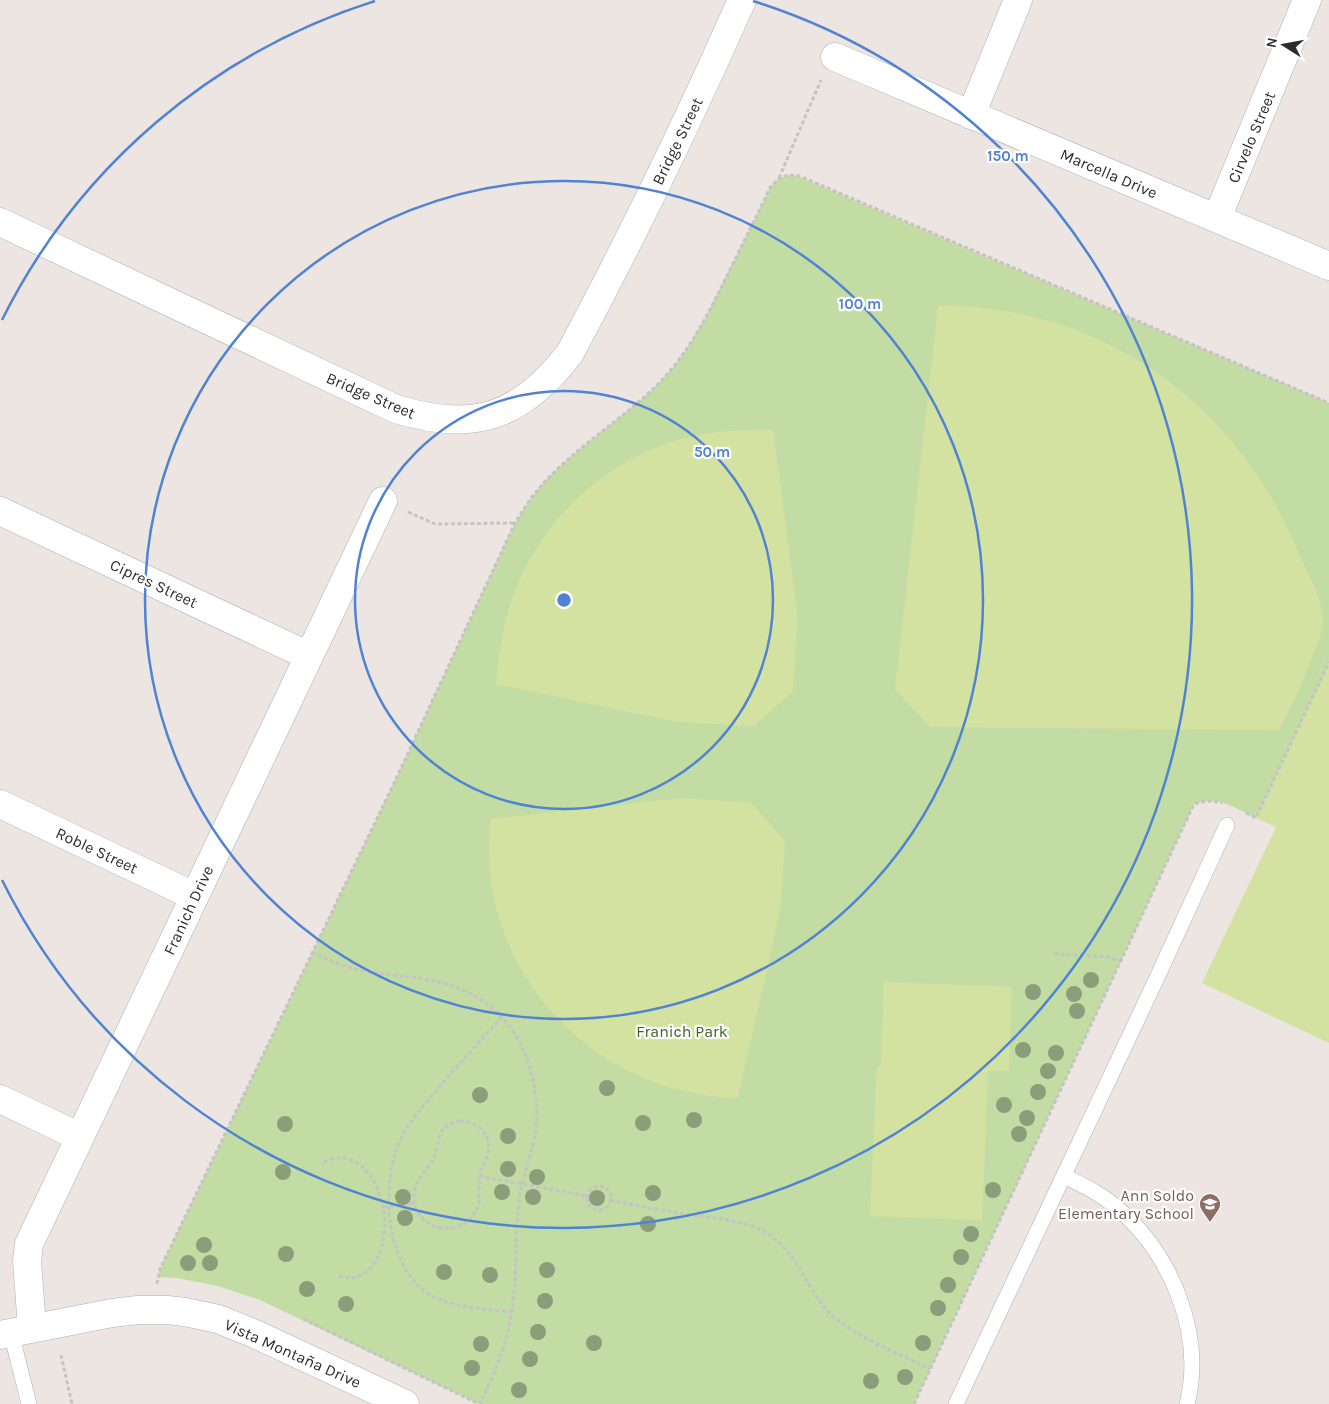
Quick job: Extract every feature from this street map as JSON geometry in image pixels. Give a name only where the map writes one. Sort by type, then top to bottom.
[{"type":"street","name":"Bridge Street","points":[[0,222],[396,410],[431,418],[468,419],[488,416],[513,406],[539,388],[555,372],[570,352],[611,276],[713,65],[742,0]]},
{"type":"street","points":[[972,115],[1018,0]]},
{"type":"street","name":"Cirvelo Street","points":[[1217,218],[1307,0]]},
{"type":"street","name":"Marcella Drive","points":[[835,57],[1329,266]]},
{"type":"street","name":"Franich Drive","points":[[14,1332],[29,1244],[383,501]]},
{"type":"street","name":"Cipres Street","points":[[0,511],[309,656]]},
{"type":"street","name":"Roble Street","points":[[0,804],[194,896]]},
{"type":"street","points":[[0,1099],[80,1137]]},
{"type":"street","name":"Vista Montaña Drive","points":[[14,1332],[112,1313],[138,1310],[167,1310],[195,1314],[218,1319],[255,1334],[405,1404]]},
{"type":"lane","points":[[956,1404],[1155,982],[1227,824]]},
{"type":"lane","points":[[1064,1176],[1097,1193],[1134,1223],[1156,1253],[1172,1280],[1183,1308],[1190,1340],[1192,1367],[1189,1395],[1186,1404]]},
{"type":"lane","points":[[14,1332],[28,1404]]},
{"type":"path","points":[[158,1277],[160,1269],[395,780],[515,524],[530,499],[545,481],[635,405],[678,362],[707,315],[770,188],[779,178],[823,74],[828,72],[835,57]]},
{"type":"path","points":[[779,178],[790,175],[802,178],[1329,404]]},
{"type":"path","points":[[383,501],[435,524],[515,524]]},
{"type":"path","points":[[1240,810],[1256,818],[1329,662]]},
{"type":"path","points":[[914,1404],[1194,804],[1216,800],[1224,803]]},
{"type":"path","points":[[302,1319],[480,1404],[501,1356],[511,1312],[521,1184],[533,1147],[537,1118],[533,1077],[528,1060],[516,1036],[502,1017],[476,996],[434,980],[349,968],[312,952]]},
{"type":"path","points":[[1054,954],[1108,957],[1120,961]]},
{"type":"path","points":[[502,1017],[425,1104],[403,1135],[397,1148],[390,1175],[389,1206],[396,1249],[406,1271],[420,1287],[448,1302],[511,1312]]},
{"type":"path","points":[[466,1121],[481,1129],[488,1139],[488,1152],[479,1176],[477,1207],[471,1218],[461,1226],[444,1228],[432,1226],[420,1216],[414,1204],[414,1190],[420,1177],[432,1161],[438,1136],[444,1128],[455,1122],[466,1121]]},
{"type":"path","points":[[324,1162],[344,1158],[357,1164],[370,1176],[379,1193],[383,1207],[383,1242],[375,1261],[370,1268],[358,1276],[351,1278],[337,1276]]},
{"type":"path","points":[[479,1176],[587,1196]]},
{"type":"path","points":[[603,1187],[609,1192],[610,1203],[605,1208],[597,1210],[590,1206],[587,1196],[592,1188],[603,1187]]},
{"type":"path","points":[[610,1200],[733,1221],[766,1233],[779,1242],[791,1255],[826,1310],[848,1328],[930,1369]]},
{"type":"path","points":[[383,1207],[414,1204]]},
{"type":"path","points":[[61,1355],[72,1404]]},
{"type":"green space","name":"Franich Park","points":[[790,175],[802,178],[1329,403],[1329,662],[1256,818],[1230,805],[1219,802],[1206,801],[1194,804],[914,1404],[479,1404],[260,1300],[218,1286],[177,1278],[158,1277],[160,1269],[395,781],[515,523],[533,496],[565,462],[630,410],[660,382],[680,358],[704,320],[770,188],[779,178]]},
{"type":"green space","points":[[938,306],[996,310],[1052,322],[1104,342],[1153,370],[1197,405],[1235,446],[1268,493],[1313,583],[1322,613],[1323,622],[1317,645],[1279,730],[930,727],[895,689]]},
{"type":"green space","points":[[743,430],[773,430],[797,622],[793,691],[754,726],[677,722],[496,684],[508,612],[516,588],[529,560],[565,511],[587,490],[637,456],[665,444],[714,433]]},
{"type":"green space","points":[[1329,662],[1329,1043],[1202,983],[1276,827],[1256,818]]},
{"type":"green space","points":[[683,798],[751,803],[785,841],[780,909],[737,1099],[687,1092],[645,1079],[613,1062],[583,1041],[556,1016],[533,988],[514,956],[500,923],[492,887],[489,861],[490,819]]},
{"type":"green space","points":[[884,982],[1012,987],[1009,1071],[988,1071],[982,1220],[870,1216],[877,1066],[881,1065]]},
{"type":"place","name":"Ann Soldo Elementary School","points":[[1210,1223]]}]
